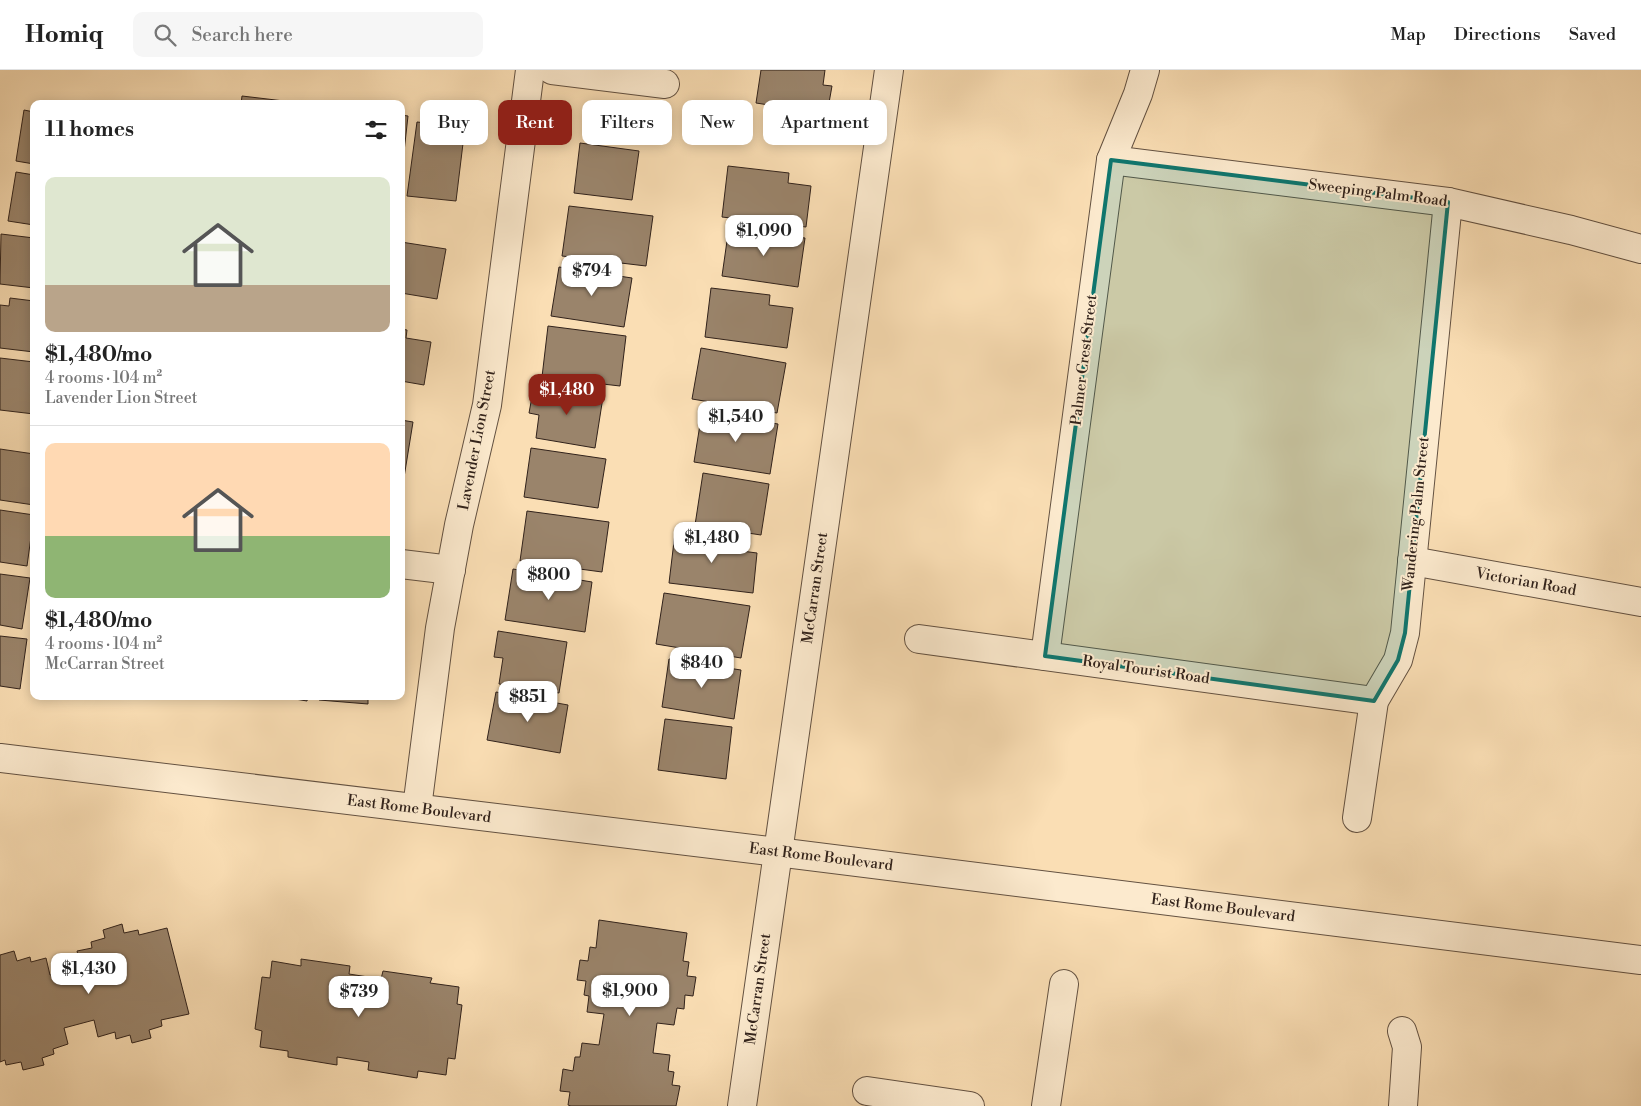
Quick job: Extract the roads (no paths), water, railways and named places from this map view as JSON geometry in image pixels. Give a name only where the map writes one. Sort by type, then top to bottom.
[{"type":"street","name":"Lavender Lion Street","points":[[417,808],[440,628],[487,405],[530,70]]},
{"type":"street","points":[[552,70],[665,84]]},
{"type":"street","name":"McCarran Street","points":[[742,1106],[889,70]]},
{"type":"street","name":"Palmer Crest Street","points":[[1045,656],[1111,160],[1138,94],[1144,70]]},
{"type":"street","name":"Sweeping Palm Road","points":[[1111,160],[1448,202],[1571,230],[1641,249]]},
{"type":"street","name":"Wandering Palm Street","points":[[1358,818],[1374,701],[1398,660],[1405,633],[1448,202]]},
{"type":"street","name":"Victorian Road","points":[[1412,561],[1641,602]]},
{"type":"street","points":[[405,564],[451,570]]},
{"type":"street","name":"Royal Tourist Road","points":[[919,639],[1374,701]]},
{"type":"street","name":"East Rome Boulevard","points":[[0,758],[777,852],[1641,960]]},
{"type":"street","points":[[1046,1106],[1064,984]]},
{"type":"street","points":[[1402,1031],[1407,1047],[1403,1106]]},
{"type":"street","points":[[867,1091],[970,1106]]}]
